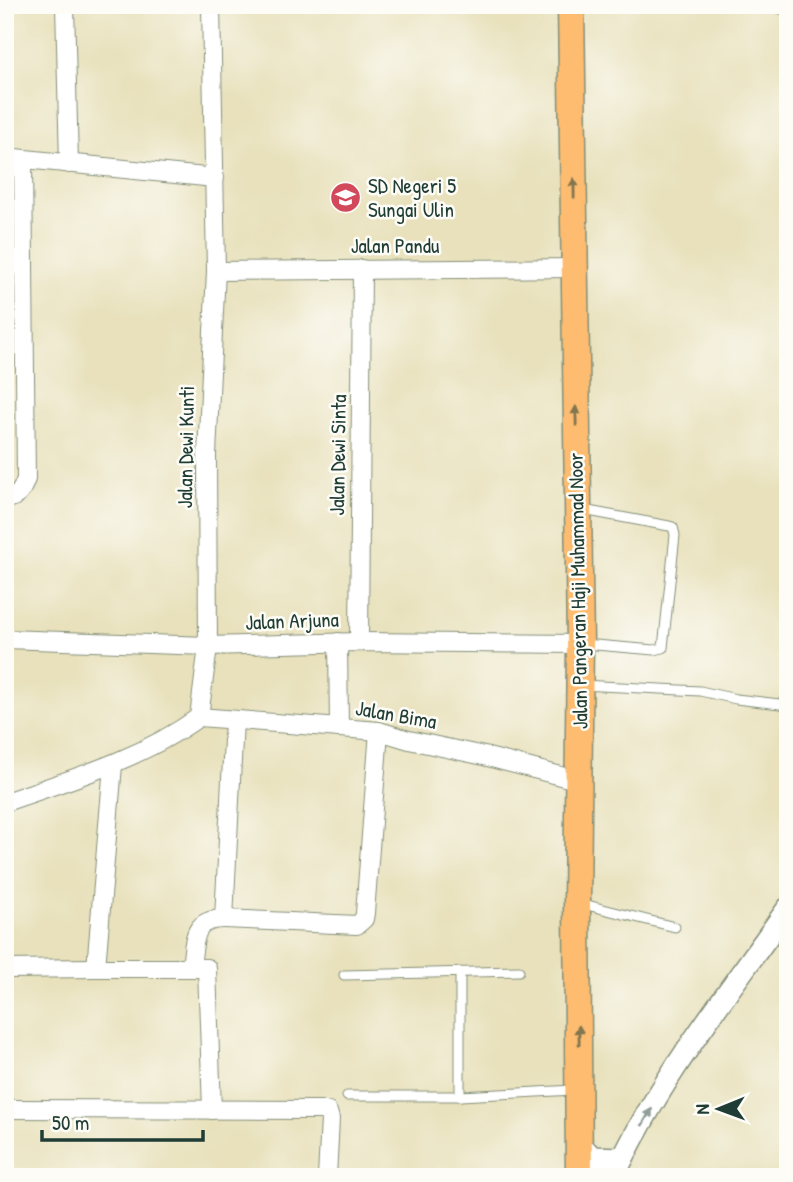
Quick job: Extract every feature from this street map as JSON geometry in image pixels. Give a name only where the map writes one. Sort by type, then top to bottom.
[{"type":"main road","name":"Jalan Pangeran Haji Muhammad Noor","points":[[571,5],[580,644],[579,1177]]},
{"type":"street","points":[[65,5],[69,164]]},
{"type":"street","name":"Jalan Dewi Kunti","points":[[199,717],[208,646],[207,453],[216,271],[211,5]]},
{"type":"street","points":[[5,499],[13,498],[22,491],[26,478],[24,272],[14,158],[215,178]]},
{"type":"street","name":"Jalan Pandu","points":[[216,271],[575,268]]},
{"type":"street","points":[[5,269],[24,272]]},
{"type":"street","name":"Jalan Dewi Sinta","points":[[359,642],[362,269]]},
{"type":"street","name":"Jalan Arjuna","points":[[5,639],[208,646],[338,642],[580,644]]},
{"type":"street","points":[[338,642],[339,727]]},
{"type":"street","points":[[5,802],[113,765],[165,739],[199,717]]},
{"type":"street","name":"Jalan Bima","points":[[199,717],[379,731],[580,781]]},
{"type":"street","points":[[224,919],[234,720]]},
{"type":"street","points":[[191,967],[197,932],[200,925],[211,919],[357,925],[361,923],[365,913],[379,731]]},
{"type":"street","points":[[96,968],[113,765]]},
{"type":"street","points":[[579,1142],[592,1157],[618,1167],[678,1063],[788,908]]},
{"type":"street","points":[[5,969],[203,967],[208,971],[212,1110]]},
{"type":"street","points":[[5,1109],[321,1110],[328,1112],[330,1119],[327,1177]]},
{"type":"lane","points":[[766,5],[788,11]]},
{"type":"lane","points":[[577,509],[673,527],[675,535],[663,648],[654,650],[580,644]]},
{"type":"lane","points":[[579,685],[700,691],[736,699],[788,705]]},
{"type":"lane","points":[[578,903],[675,927]]},
{"type":"lane","points":[[344,975],[519,971]]},
{"type":"lane","points":[[460,972],[460,1096]]},
{"type":"lane","points":[[347,1096],[460,1096],[579,1090]]},
{"type":"place","name":"SD Negeri 5 Sungai Ulin","points":[[345,198]]}]
